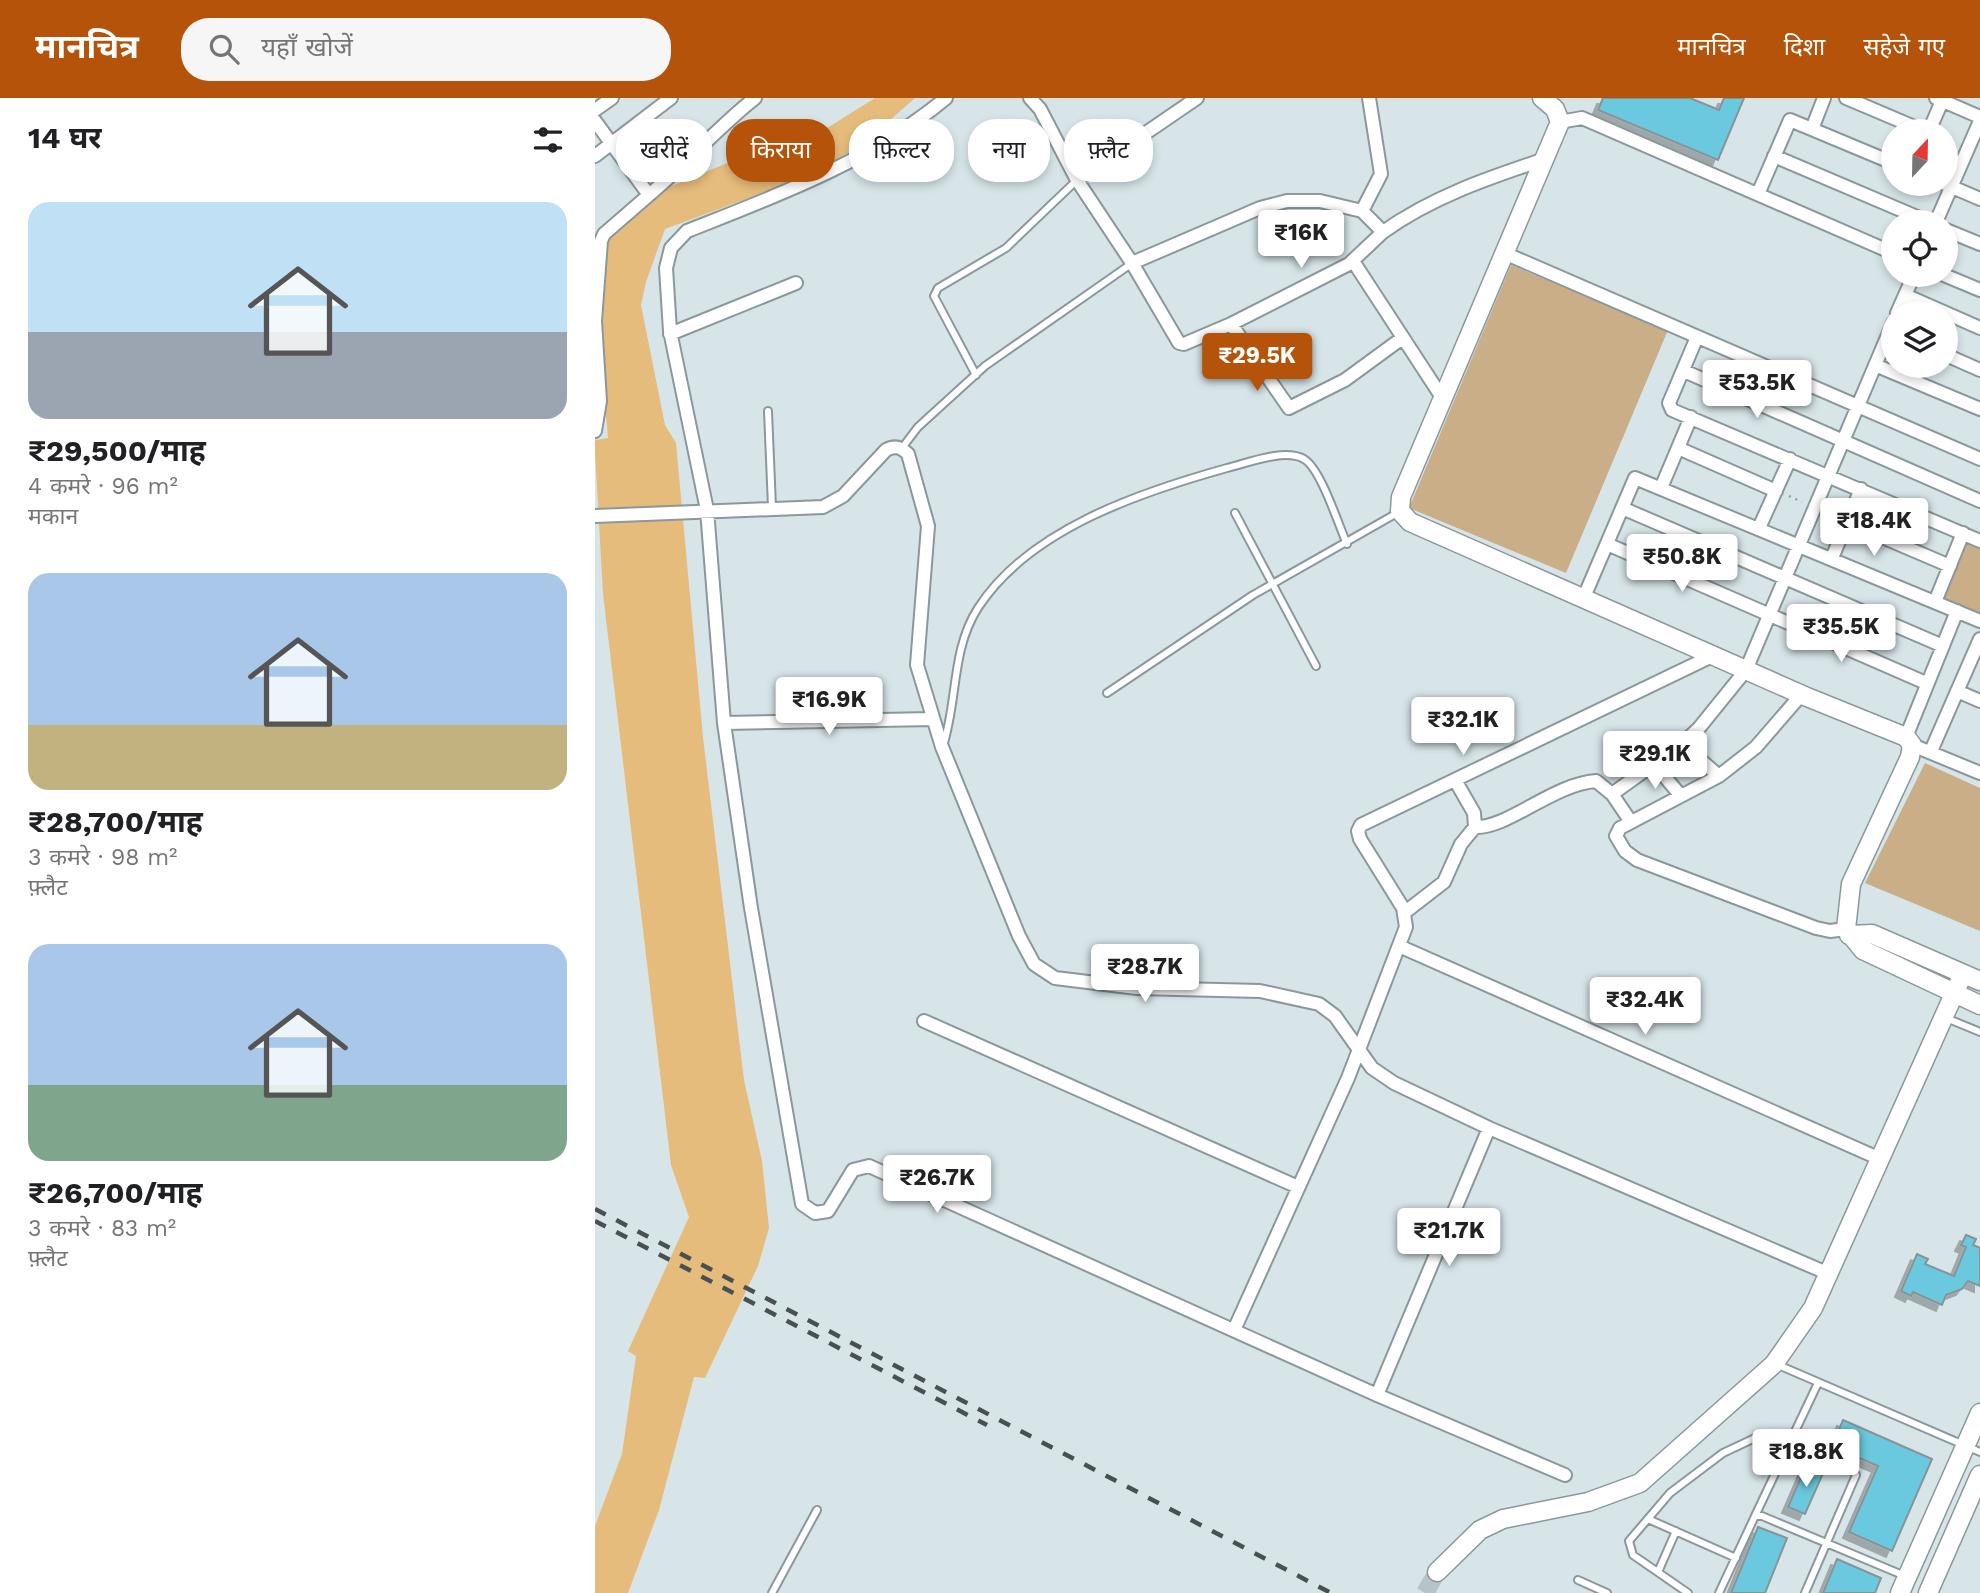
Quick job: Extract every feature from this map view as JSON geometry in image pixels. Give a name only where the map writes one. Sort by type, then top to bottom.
[{"type":"street","points":[[595,110],[612,98]]},
{"type":"street","points":[[595,156],[671,98]]},
{"type":"street","points":[[595,431],[600,401],[595,321],[599,236],[694,156],[721,124],[755,98]]},
{"type":"street","points":[[946,98],[916,123],[843,167],[687,231],[678,237],[666,268],[670,334],[705,510],[724,723],[751,908],[802,1204],[815,1213],[828,1211],[853,1170],[869,1166],[1377,1395],[1565,1475]]},
{"type":"street","points":[[1030,98],[1040,109],[1064,155]]},
{"type":"street","points":[[1153,128],[1197,98]]},
{"type":"street","points":[[1362,211],[1381,174],[1369,98]]},
{"type":"street","points":[[1811,129],[1824,98]]},
{"type":"street","points":[[1846,98],[1895,119]]},
{"type":"street","points":[[1933,119],[1939,99],[1980,119],[1958,164]]},
{"type":"street","points":[[1881,248],[1582,118],[1569,118],[1554,107],[1545,159],[1401,497],[1400,511],[1410,522],[1980,773]]},
{"type":"street","points":[[1758,194],[1790,120],[1881,158]]},
{"type":"street","points":[[595,121],[649,195]]},
{"type":"street","points":[[1774,156],[1901,210]]},
{"type":"street","points":[[1078,182],[1132,263],[1178,343],[1184,344],[1231,324],[1353,261],[1383,232],[1406,216],[1462,189],[1545,159]]},
{"type":"street","points":[[1958,189],[1980,199]]},
{"type":"street","points":[[1132,263],[1260,208],[1287,201],[1320,201],[1362,211],[1383,232]]},
{"type":"street","points":[[1958,235],[1980,244]]},
{"type":"street","points":[[1504,253],[1980,459]]},
{"type":"street","points":[[1353,261],[1401,339],[1443,399]]},
{"type":"street","points":[[1958,281],[1980,290]]},
{"type":"street","points":[[670,334],[796,282]]},
{"type":"street","points":[[1903,301],[1909,287]]},
{"type":"street","points":[[1905,295],[1980,328]]},
{"type":"street","points":[[1231,324],[1289,408],[1345,380],[1401,339]]},
{"type":"street","points":[[1697,337],[1669,408],[1980,541]]},
{"type":"street","points":[[1612,794],[1682,744],[1699,728],[1746,670],[1881,352]]},
{"type":"street","points":[[1958,360],[1980,370]]},
{"type":"street","points":[[1875,365],[1980,409]]},
{"type":"street","points":[[1684,371],[1980,501]]},
{"type":"street","points":[[1661,488],[1691,417]]},
{"type":"street","points":[[595,516],[772,507],[810,510],[823,507],[843,496],[886,450],[892,446],[902,448],[908,454],[928,526],[916,661],[942,747],[1019,936],[1034,964],[1055,978],[1137,988],[1260,991],[1319,1004],[1335,1016],[1372,1068],[1394,1083],[1489,1128],[1827,1273]]},
{"type":"street","points":[[1678,448],[1776,491]]},
{"type":"street","points":[[1759,528],[1790,459]]},
{"type":"street","points":[[1584,597],[1635,478],[1980,621]]},
{"type":"street","points":[[1832,558],[1861,489]]},
{"type":"street","points":[[1622,508],[1943,646]]},
{"type":"street","points":[[1847,522],[1949,566]]},
{"type":"street","points":[[1935,602],[1963,533]]},
{"type":"street","points":[[1607,544],[1926,683]]},
{"type":"street","points":[[1958,611],[1926,683],[1909,741],[1910,757],[1851,884],[1848,932],[1863,950],[1980,1005]]},
{"type":"street","points":[[1931,751],[1957,691],[1976,657],[1980,639]]},
{"type":"street","points":[[1234,1330],[1358,1047],[1406,927],[1404,913],[1358,831],[1361,825],[1714,655]]},
{"type":"street","points":[[1957,691],[1980,701]]},
{"type":"street","points":[[1801,695],[1756,747],[1719,776],[1620,828],[1616,836],[1625,851],[1637,860],[1816,928],[1872,934],[1980,981]]},
{"type":"street","points":[[724,723],[932,719]]},
{"type":"street","points":[[1682,744],[1719,776]]},
{"type":"street","points":[[1654,764],[1681,796]]},
{"type":"street","points":[[1455,780],[1474,813],[1475,827]]},
{"type":"street","points":[[1404,913],[1444,882],[1461,844],[1475,827],[1491,825],[1569,785],[1596,781],[1612,794],[1631,822]]},
{"type":"street","points":[[1399,946],[1878,1158]]},
{"type":"street","points":[[1437,1572],[1480,1530],[1503,1519],[1588,1502],[1640,1483],[1774,1364],[1800,1329],[1963,974]]},
{"type":"street","points":[[924,1021],[1297,1187]]},
{"type":"street","points":[[1377,1395],[1489,1128]]},
{"type":"street","points":[[1904,1585],[1973,1449],[1980,1413]]},
{"type":"street","points":[[1928,1593],[1980,1475]]},
{"type":"lane","points":[[976,375],[938,305],[935,296],[938,288],[1006,248],[1075,182]]},
{"type":"lane","points":[[902,448],[918,427],[976,375],[1132,263]]},
{"type":"lane","points":[[768,411],[772,507]]},
{"type":"lane","points":[[942,747],[964,635],[978,607],[1007,573],[1101,510],[1156,488],[1251,462],[1294,455],[1306,460],[1316,473],[1347,544]]},
{"type":"lane","points":[[1107,693],[1274,583],[1347,544],[1400,511]]},
{"type":"lane","points":[[1235,513],[1316,666]]},
{"type":"lane","points":[[1943,1016],[1980,1032]]},
{"type":"lane","points":[[1774,1364],[1973,1449]]},
{"type":"lane","points":[[1719,1593],[1818,1382]]},
{"type":"lane","points":[[1688,1593],[1633,1555],[1629,1541],[1669,1493],[1723,1453],[1755,1438],[1770,1438],[1853,1470],[1856,1475],[1805,1593]]},
{"type":"lane","points":[[772,1593],[817,1510]]},
{"type":"lane","points":[[1755,1516],[1827,1543],[1904,1585]]},
{"type":"lane","points":[[1648,1519],[1736,1558]]},
{"type":"lane","points":[[1658,1572],[1676,1531]]},
{"type":"lane","points":[[1578,1580],[1607,1593]]},
{"type":"path","points":[[1776,491],[1815,507]]},
{"type":"shaded area","points":[[875,98],[915,98],[891,119],[849,119],[849,152],[835,160],[835,123]]},
{"type":"shaded area","points":[[726,164],[726,182],[792,182],[665,229],[646,282],[641,305],[665,425],[676,443],[703,737],[744,1080],[762,1161],[769,1228],[758,1266],[705,1378],[694,1377],[659,1510],[628,1593],[595,1593],[595,1526],[622,1454],[636,1356],[628,1351],[689,1217],[671,1165],[603,594],[595,440],[608,438],[597,307],[602,250],[623,218],[664,189],[681,182],[712,182],[712,169]]},
{"type":"shaded area","points":[[1511,265],[1668,330],[1566,573],[1409,508]]},
{"type":"shaded area","points":[[1966,538],[1980,544],[1980,614],[1940,597]]},
{"type":"shaded area","points":[[1925,763],[1980,788],[1980,931],[1865,883]]},
{"type":"building","points":[[1603,98],[1690,98],[1719,110],[1724,98],[1744,98],[1718,160],[1598,110]]},
{"type":"building","points":[[1966,1235],[1976,1239],[1973,1245],[1980,1248],[1980,1286],[1968,1281],[1962,1289],[1946,1295],[1942,1305],[1913,1292],[1911,1296],[1901,1291],[1917,1254],[1928,1259],[1925,1264],[1954,1276],[1966,1247],[1961,1245]]},
{"type":"building","points":[[1843,1420],[1932,1459],[1892,1551],[1849,1532],[1878,1466],[1832,1446]]},
{"type":"building","points":[[1807,1463],[1824,1471],[1805,1514],[1788,1507]]},
{"type":"building","points":[[1758,1527],[1787,1538],[1765,1593],[1731,1593]]},
{"type":"building","points":[[1837,1559],[1881,1578],[1875,1593],[1823,1593]]},
{"type":"tunnel","points":[[1425,1593],[1437,1572]]},
{"type":"railway","points":[[595,1209],[1331,1593]]},
{"type":"railway","points":[[595,1221],[987,1425]]}]
